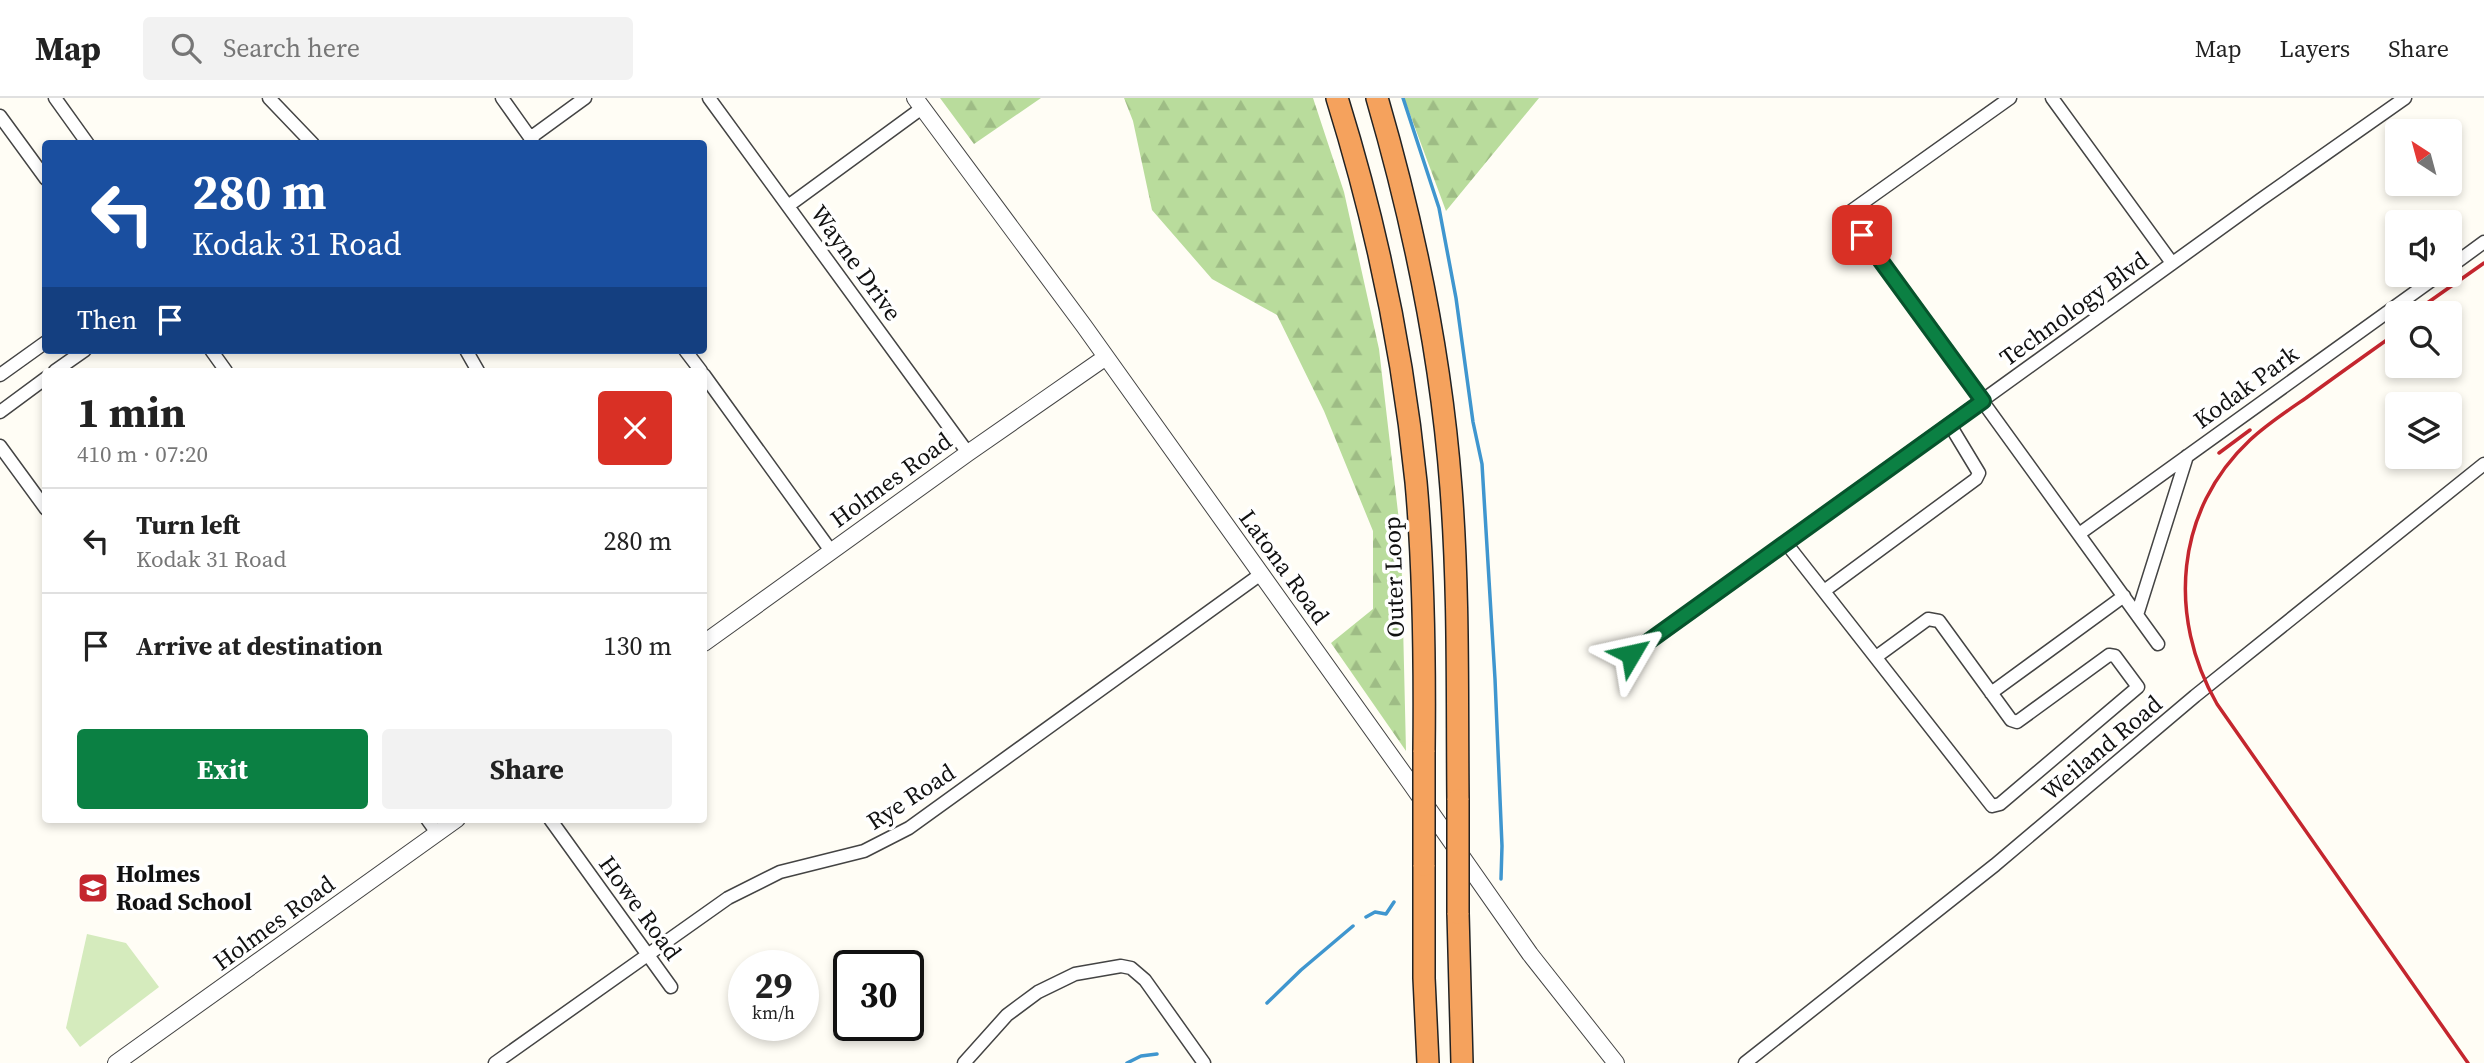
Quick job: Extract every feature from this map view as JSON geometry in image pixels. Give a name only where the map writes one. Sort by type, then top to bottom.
[{"type":"highway","name":"Outer Loop","points":[[1337,98],[1377,246],[1406,406],[1416,483],[1421,559],[1425,998],[1429,1063]]},
{"type":"highway","points":[[1377,98],[1415,245],[1430,319],[1446,433],[1456,567],[1458,913],[1462,1063]]},
{"type":"street","points":[[55,98],[85,140]]},
{"type":"street","points":[[270,98],[309,140]]},
{"type":"street","points":[[502,98],[532,140]]},
{"type":"street","points":[[534,140],[585,98]]},
{"type":"street","name":"Wayne Drive","points":[[709,98],[968,453]]},
{"type":"street","points":[[2010,98],[1847,214],[2158,645]]},
{"type":"street","points":[[2052,98],[2172,263]]},
{"type":"street","name":"Technology Blvd","points":[[1631,654],[2405,98]]},
{"type":"street","points":[[788,206],[918,103]]},
{"type":"street","name":"Latona Road","points":[[918,103],[1107,357],[1521,943],[1616,1063]]},
{"type":"street","points":[[0,116],[42,173]]},
{"type":"street","points":[[2462,258],[2484,242]]},
{"type":"street","name":"Kodak Park","points":[[2079,534],[2422,287]]},
{"type":"street","points":[[0,375],[42,345]]},
{"type":"street","points":[[59,368],[79,354]]},
{"type":"street","name":"Holmes Road","points":[[707,641],[968,453],[1107,357]]},
{"type":"street","points":[[707,380],[831,551]]},
{"type":"street","points":[[0,412],[42,381]]},
{"type":"street","points":[[1824,591],[1976,479],[1979,473],[1950,425]]},
{"type":"street","points":[[0,446],[42,504]]},
{"type":"street","points":[[2137,615],[2187,456]]},
{"type":"street","name":"Weiland Road","points":[[1745,1063],[1995,865],[2201,692],[2484,464]]},
{"type":"street","points":[[1786,543],[1992,806],[2000,804],[2137,689],[2138,685],[2115,656],[2109,655],[2017,722],[2011,720],[1935,619],[1928,619],[1876,657]]},
{"type":"street","name":"Rye Road","points":[[495,1063],[728,898],[754,884],[806,864],[864,851],[909,828],[1261,574]]},
{"type":"street","points":[[1991,693],[2123,596]]},
{"type":"street","points":[[430,823],[437,833]]},
{"type":"street","name":"Holmes Road","points":[[116,1063],[451,823]]},
{"type":"street","name":"Howe Road","points":[[553,823],[671,987]]},
{"type":"street","points":[[964,1063],[1007,1015],[1038,992],[1075,974],[1121,965],[1131,968],[1145,980],[1204,1063]]},
{"type":"green space","points":[[940,98],[1041,98],[974,144]]},
{"type":"green space","points":[[1124,98],[1313,98],[1344,192],[1379,349],[1401,538],[1406,751],[1331,643],[1373,609],[1373,531],[1324,411],[1277,315],[1212,279],[1152,210],[1133,121]]},
{"type":"green space","points":[[1404,98],[1539,98],[1446,211]]},
{"type":"green space","points":[[87,934],[126,943],[159,987],[80,1047],[66,1028]]},
{"type":"waterway","points":[[1403,98],[1439,208],[1482,464],[1495,679],[1501,879]]},
{"type":"waterway","points":[[1366,917],[1375,912],[1386,914],[1394,902]]},
{"type":"waterway","points":[[1267,1003],[1353,926]]},
{"type":"waterway","points":[[1127,1063],[1141,1056],[1157,1054]]},
{"type":"railway","points":[[2430,301],[2484,263]]},
{"type":"railway","points":[[2385,341],[2263,429],[2225,468],[2206,499],[2193,531],[2187,566],[2186,601],[2191,636],[2201,671],[2217,704],[2468,1063]]},
{"type":"railway","points":[[2219,453],[2250,430]]},
{"type":"place","name":"Holmes Road School","points":[[93,888]]},
{"type":"route","points":[[1631,654],[1983,401],[1862,235]]}]
